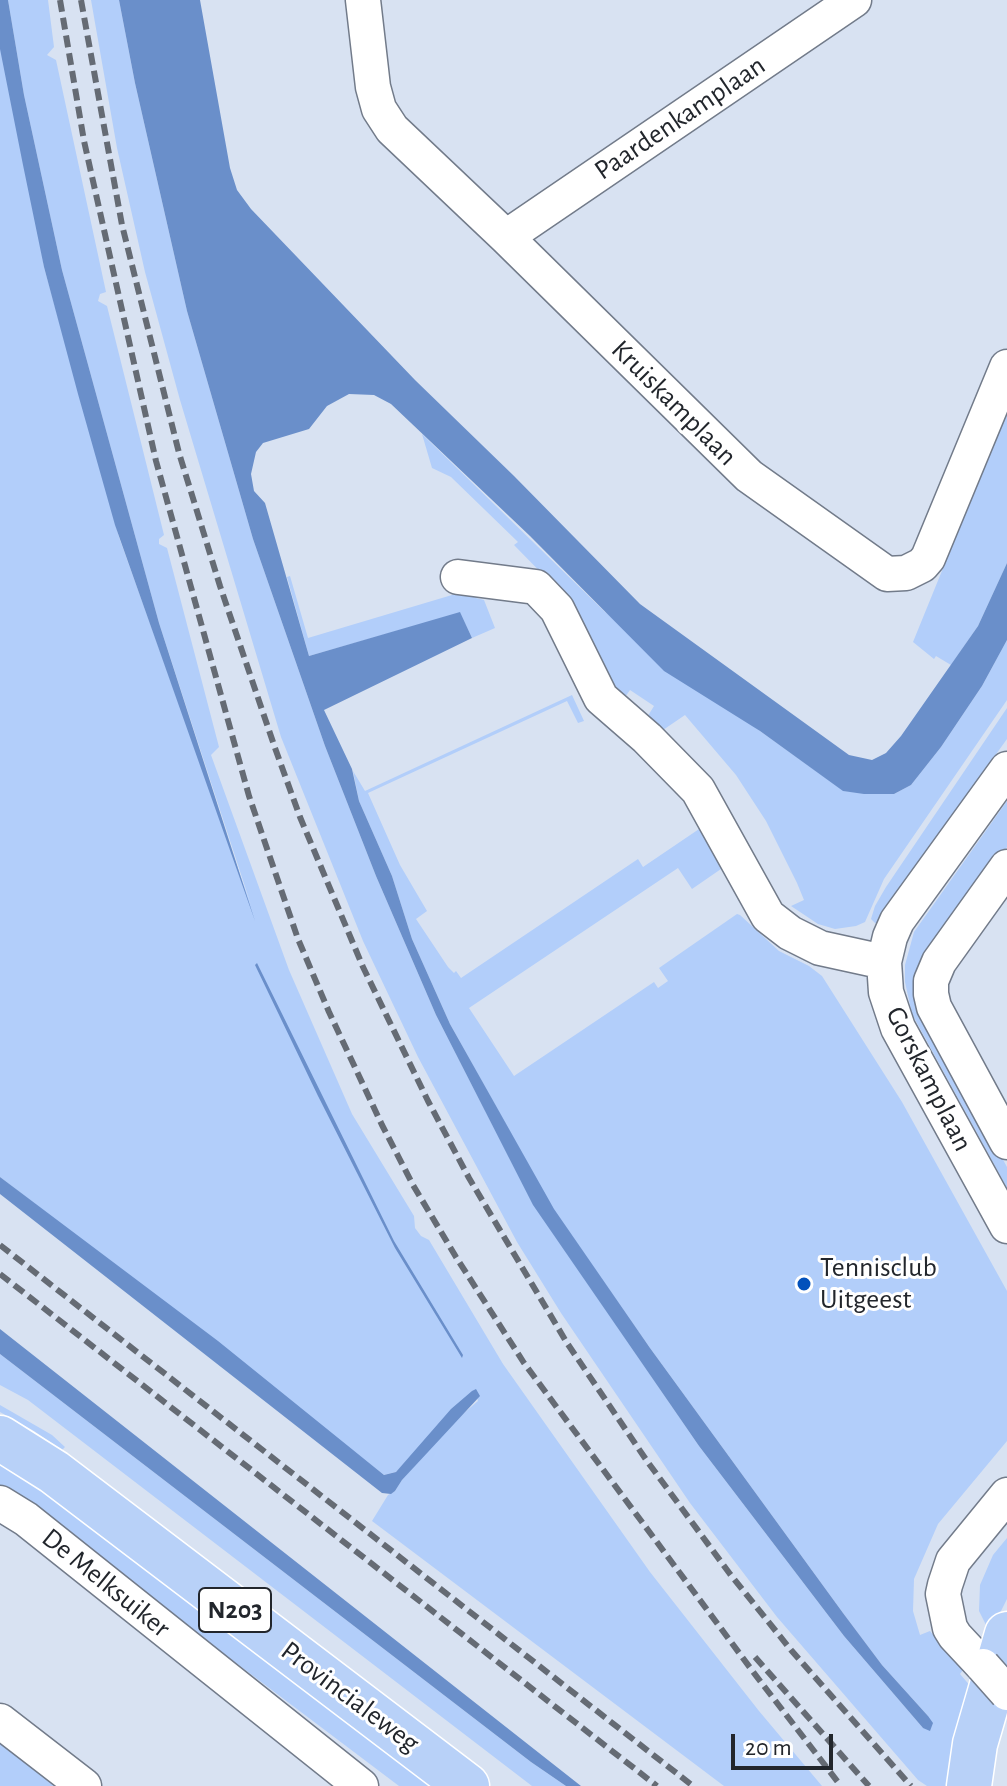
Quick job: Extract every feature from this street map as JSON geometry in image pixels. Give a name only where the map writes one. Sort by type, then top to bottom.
[{"type":"main road","name":"Provincialeweg","points":[[0,1438],[54,1472],[467,1786]]},
{"type":"main road","points":[[969,1786],[995,1650]]},
{"type":"main road","points":[[991,1786],[1007,1716]]},
{"type":"street","name":"Kruiskamplaan","points":[[363,0],[373,87],[379,109],[392,129],[749,476],[887,574],[906,573],[922,565],[928,558],[1007,367]]},
{"type":"street","name":"Paardenkamplaan","points":[[506,237],[854,0]]},
{"type":"street","points":[[458,577],[536,587],[557,609],[601,698],[647,738],[698,790],[768,916],[790,933],[820,948],[884,962]]},
{"type":"street","name":"Gorskamplaan","points":[[1007,769],[897,921],[884,962],[886,992],[898,1028],[1007,1226]]},
{"type":"street","name":"Gorskamplaan","points":[[1007,867],[939,962],[931,981],[934,1007],[1007,1142]]},
{"type":"street","points":[[1007,1495],[953,1561],[943,1594],[950,1628],[955,1636],[995,1650],[1007,1693]]},
{"type":"street","name":"De Melksuiker","points":[[0,1503],[26,1519],[361,1786]]},
{"type":"street","points":[[0,1721],[84,1786]]},
{"type":"shaded area","points":[[0,0],[44,267],[119,537],[251,905],[159,623],[62,270],[24,95],[8,0],[48,0],[54,47],[47,55],[56,60],[106,292],[100,294],[98,301],[107,306],[164,535],[159,539],[159,544],[167,548],[219,747],[211,755],[289,970],[352,1114],[414,1216],[415,1228],[429,1240],[503,1364],[650,1572],[822,1786],[724,1786],[372,1521],[388,1495],[395,1491],[450,1425],[478,1401],[475,1392],[396,1472],[384,1475],[0,1177]]},
{"type":"shaded area","points":[[0,0],[8,0],[24,95],[62,270],[159,623],[255,921],[115,525],[78,394],[44,267],[0,49]]},
{"type":"shaded area","name":"Tennisclub Uitgeest","points":[[91,0],[119,0],[187,311],[253,539],[325,746],[376,876],[436,1015],[533,1204],[699,1446],[844,1636],[923,1728],[928,1716],[882,1665],[843,1613],[553,1209],[450,1024],[412,939],[392,876],[359,801],[353,771],[365,791],[572,695],[584,721],[578,723],[567,701],[368,793],[400,865],[427,911],[416,919],[448,967],[461,978],[638,859],[643,867],[705,825],[724,865],[721,869],[692,889],[678,868],[469,1008],[514,1076],[654,982],[658,988],[668,981],[659,968],[737,914],[740,915],[779,951],[822,976],[902,1102],[1007,1291],[1007,1441],[938,1524],[914,1579],[913,1611],[920,1635],[930,1631],[963,1670],[960,1674],[972,1688],[952,1786],[927,1786],[918,1780],[777,1617],[690,1503],[561,1313],[517,1242],[418,1057],[363,941],[281,737],[145,272],[117,148]]},
{"type":"shaded area","points":[[119,0],[200,0],[230,168],[237,190],[251,209],[415,380],[640,604],[849,755],[872,760],[886,753],[901,736],[978,626],[1007,563],[1007,640],[982,686],[911,785],[894,794],[864,794],[843,791],[760,731],[664,671],[530,536],[391,404],[374,395],[349,394],[327,406],[309,429],[263,443],[256,452],[251,474],[254,491],[265,503],[309,656],[460,612],[472,638],[324,710],[352,769],[359,801],[392,876],[412,939],[450,1024],[554,1209],[650,1348],[843,1613],[882,1665],[928,1716],[933,1723],[930,1731],[923,1728],[844,1636],[699,1446],[533,1205],[436,1015],[376,876],[325,746],[253,539],[187,311]]},
{"type":"shaded area","points":[[1007,411],[1007,563],[978,626],[951,665],[936,656],[934,659],[913,642]]},
{"type":"shaded area","points":[[422,434],[605,612],[844,791],[894,794],[911,785],[982,686],[1007,640],[1007,700],[884,879],[865,922],[835,929],[818,924],[791,906],[804,900],[797,883],[766,821],[736,775],[685,715],[663,730],[646,719],[654,706],[630,690],[623,700],[561,593],[514,545],[518,542],[451,477],[432,468]]},
{"type":"shaded area","points":[[290,576],[308,638],[462,592],[478,592],[476,598],[484,600],[495,628],[472,638],[460,613],[309,656],[287,577]]},
{"type":"shaded area","points":[[1007,708],[1007,739],[893,897],[879,923],[875,923],[871,919],[886,887]]},
{"type":"shaded area","points":[[1007,801],[1007,847],[924,963],[924,1014],[1007,1167],[1007,1188],[912,1014],[905,982],[905,965],[914,932]]},
{"type":"shaded area","points":[[257,963],[394,1241],[462,1358],[395,1248],[318,1096],[255,965]]},
{"type":"shaded area","points":[[0,1177],[218,1341],[384,1475],[396,1472],[451,1409],[472,1391],[476,1389],[480,1396],[395,1491],[382,1493],[0,1194]]},
{"type":"shaded area","points":[[0,1329],[581,1786],[566,1786],[531,1762],[0,1354]]},
{"type":"shaded area","points":[[0,1354],[566,1786],[532,1786],[28,1400],[0,1385]]},
{"type":"shaded area","points":[[0,1405],[52,1435],[65,1447],[62,1450],[0,1412]]},
{"type":"shaded area","points":[[0,1460],[29,1476],[433,1786],[399,1786],[44,1518],[0,1491]]},
{"type":"shaded area","points":[[1007,1538],[1007,1599],[993,1627],[987,1627],[979,1611],[980,1585],[993,1555]]},
{"type":"shaded area","points":[[0,1743],[3,1743],[59,1786],[0,1786]]},
{"type":"railway","points":[[60,0],[84,141],[156,461],[249,796],[298,939],[329,1012],[413,1185],[524,1363],[841,1786]]},
{"type":"railway","points":[[81,0],[122,225],[179,453],[275,748],[300,817],[363,967],[469,1178],[567,1343],[647,1461],[730,1574],[791,1650],[911,1786]]},
{"type":"railway","points":[[0,1245],[693,1786]]},
{"type":"railway","points":[[0,1274],[657,1786]]},
{"type":"railway","points":[[755,1657],[869,1786]]},
{"type":"place","name":"Tennisclub Uitgeest","points":[[804,1284]]}]
